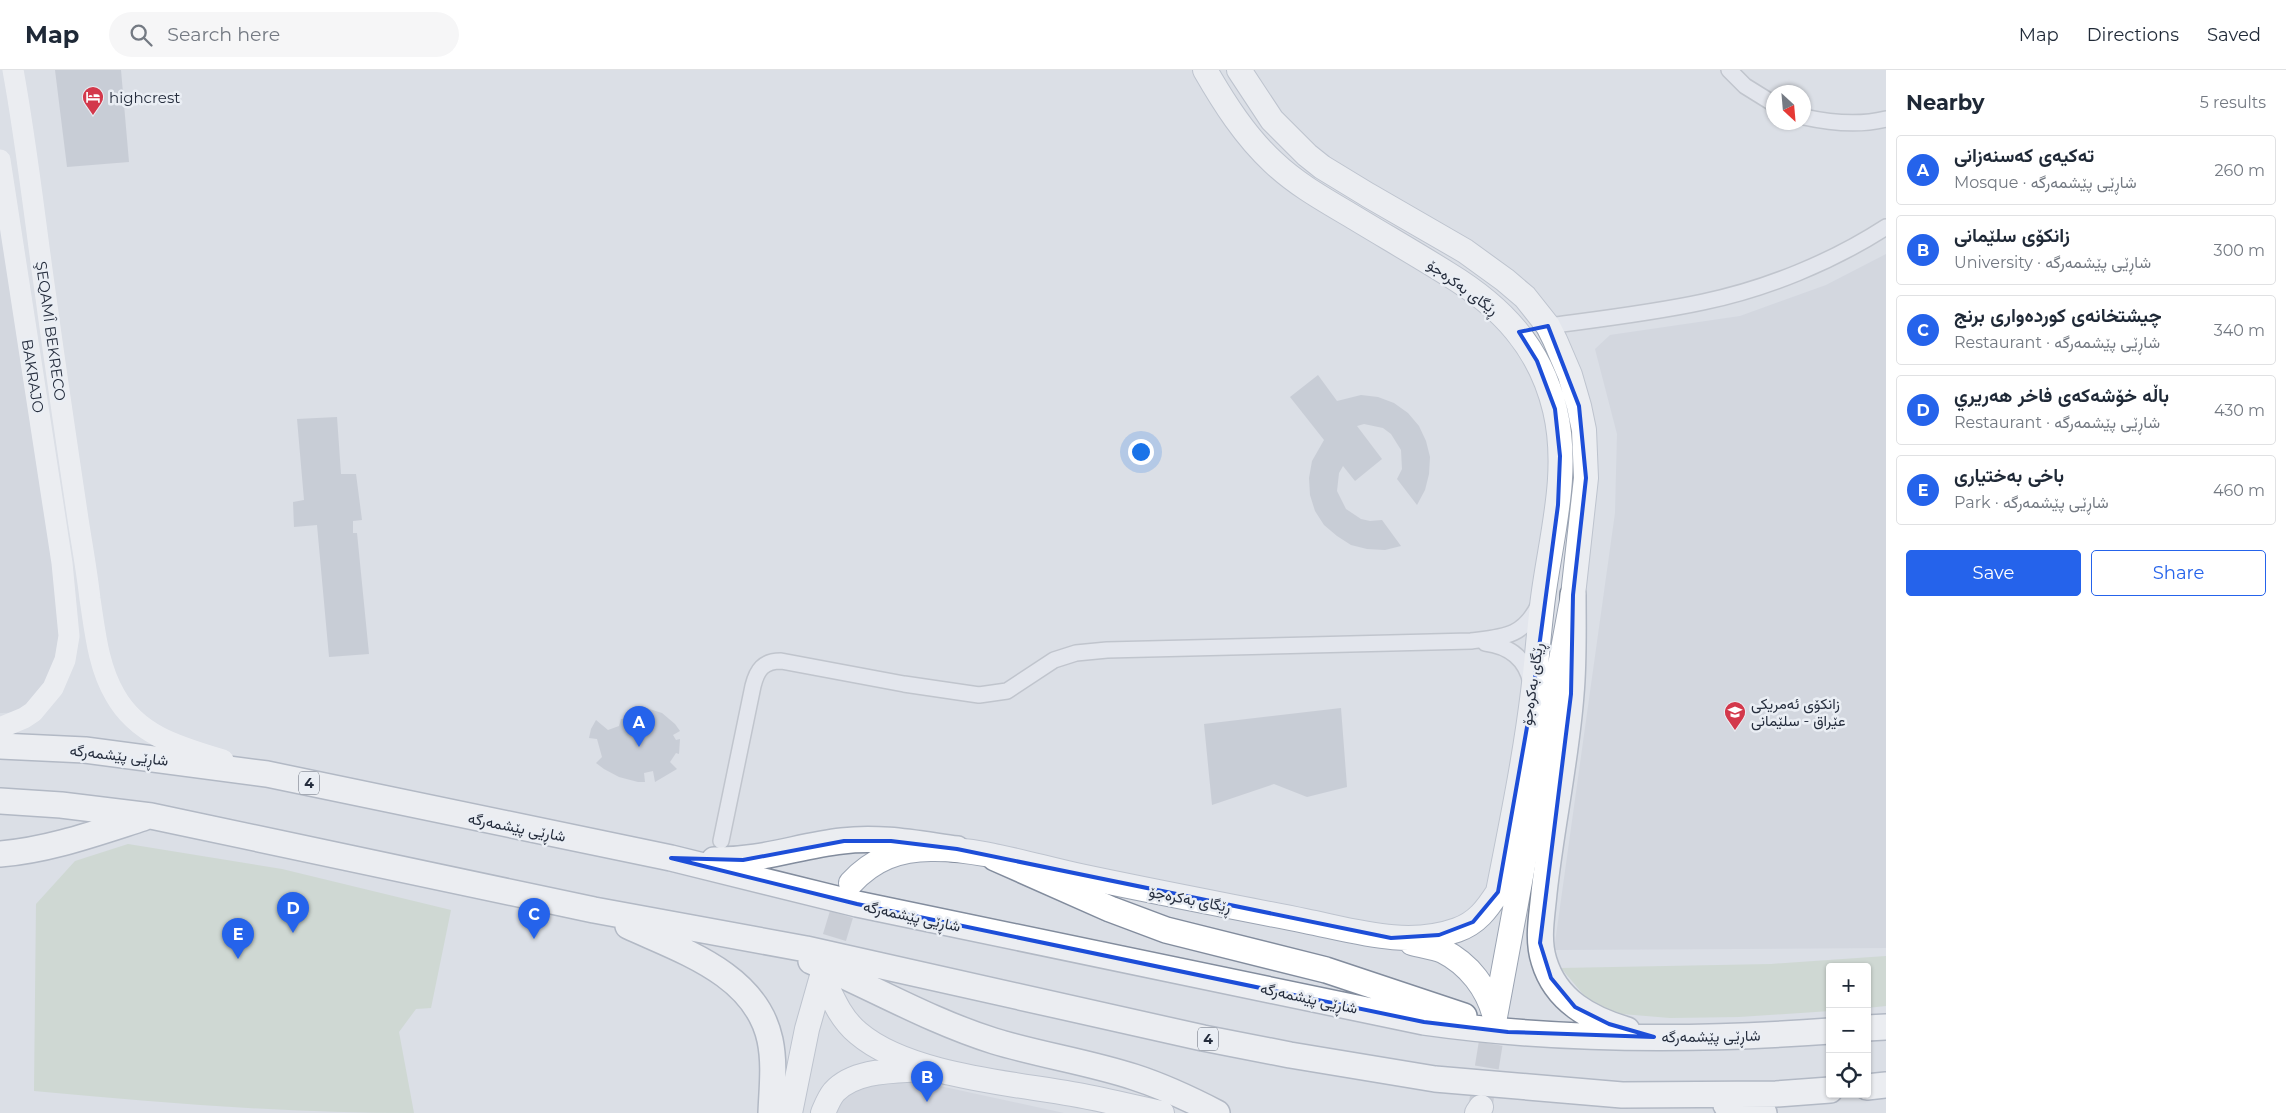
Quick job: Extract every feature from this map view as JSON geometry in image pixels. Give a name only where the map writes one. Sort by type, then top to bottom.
[{"type":"highway","points":[[1573,595],[1571,694],[1546,873],[1540,934],[1542,952],[1547,969],[1557,988],[1576,1007],[1609,1024],[1654,1037]]},
{"type":"highway","name":"شاڕێی پێشمەرگە","points":[[0,746],[86,750],[267,774],[671,858],[857,904],[1424,1022],[1468,1028],[1569,1036],[1735,1037],[1826,1031]]},
{"type":"highway","name":"4","points":[[0,801],[61,805],[151,816],[594,910],[769,944],[806,949],[1203,1038],[1435,1079],[1622,1095],[1776,1094],[1826,1090]]},
{"type":"highway","points":[[0,854],[23,852],[59,844],[151,816]]},
{"type":"highway","points":[[671,858],[743,860],[781,854],[819,844],[868,839],[957,849]]},
{"type":"highway","points":[[995,858],[1166,930],[1326,970],[1469,1017],[1569,1036]]},
{"type":"highway","points":[[594,910],[711,965],[722,972],[748,996],[760,1014],[770,1039],[773,1069],[772,1113]]},
{"type":"highway","points":[[769,944],[833,971],[918,1012],[974,1034],[1019,1048],[1134,1077],[1182,1096],[1217,1113]]},
{"type":"highway","points":[[1871,1028],[1886,1026]]},
{"type":"highway","points":[[1871,1087],[1886,1085]]},
{"type":"highway","points":[[1682,1096],[1764,1113]]},
{"type":"main road","name":"ŞEQAMÎ BEKRECO","points":[[13,70],[89,592],[105,676],[115,696],[139,725],[154,736],[177,746],[267,774]]},
{"type":"main road","name":"ڕێگای بەکرەجۆ","points":[[1205,70],[1233,116],[1270,160],[1288,176],[1312,193],[1450,275],[1489,302],[1519,332],[1529,346],[1540,368],[1555,409],[1559,432],[1560,456],[1558,505],[1543,596],[1533,694],[1498,892],[1486,910],[1473,922],[1458,929],[1439,935],[1391,938]]},
{"type":"main road","name":"ڕێگای بەکرەجۆ","points":[[851,883],[868,867],[888,856],[914,850],[957,849],[1182,898],[1391,938],[1442,950],[1462,963],[1486,993],[1496,1017],[1573,595],[1586,478],[1585,446],[1579,406],[1562,356],[1548,326],[1525,298],[1485,265],[1425,226],[1322,167],[1306,155],[1272,120],[1239,70]]},
{"type":"main road","name":"BAKRAJO","points":[[0,160],[65,593],[69,636],[68,650],[60,676],[53,688],[32,712],[24,718],[0,728]]},
{"type":"main road","points":[[1519,332],[1548,326]]},
{"type":"main road","points":[[65,593],[89,592]]},
{"type":"main road","points":[[790,1113],[806,1029],[822,976],[842,1017],[857,1033],[873,1045],[887,1052],[936,1068],[1162,1113]]},
{"type":"main road","points":[[823,1113],[835,1092],[857,1079],[882,1072],[936,1068]]},
{"type":"street","points":[[1729,70],[1745,86],[1766,99]]},
{"type":"street","points":[[1811,118],[1838,123],[1859,123],[1886,119]]},
{"type":"street","points":[[1548,326],[1647,312],[1703,302],[1743,292],[1790,275],[1836,254],[1886,227]]},
{"type":"street","points":[[721,841],[754,681],[761,667],[772,662],[781,661],[904,684],[979,695],[1007,691],[1042,666],[1076,653],[1107,650],[1471,641],[1504,636],[1515,633],[1530,620],[1543,596]]},
{"type":"street","points":[[1471,641],[1501,646],[1521,659],[1529,673],[1533,694]]},
{"type":"highlighted area","points":[[1548,326],[1579,406],[1586,478],[1573,595],[1571,694],[1540,943],[1551,978],[1575,1007],[1609,1024],[1654,1037],[1508,1032],[1424,1022],[857,904],[671,858],[743,860],[844,841],[891,841],[957,849],[1391,938],[1439,935],[1473,922],[1498,892],[1533,693],[1558,505],[1560,456],[1555,409],[1537,361],[1519,332]]},
{"type":"shaded area","points":[[0,164],[69,636],[33,712],[0,713]]},
{"type":"shaded area","name":"زانکۆی ئەمریکی عێراق - سلێمانی","points":[[1886,254],[1886,948],[1554,950],[1615,513],[1617,434],[1595,349],[1610,335],[1740,316],[1826,285]]},
{"type":"shaded area","points":[[903,1081],[926,1083],[1064,1113],[833,1113],[846,1097],[858,1090],[881,1083]]},
{"type":"green space","points":[[128,844],[282,869],[451,910],[431,1008],[416,1009],[399,1032],[414,1113],[366,1113],[224,1106],[34,1091],[36,904],[75,861]]},
{"type":"green space","points":[[1886,956],[1886,1006],[1871,1008],[1871,963],[1826,963],[1826,1011],[1739,1017],[1670,1018],[1598,1012],[1561,968],[1771,964]]},
{"type":"building","name":"highcrest","points":[[55,70],[121,70],[129,162],[67,167]]},
{"type":"building","points":[[1318,375],[1337,401],[1361,395],[1378,397],[1394,403],[1408,413],[1419,426],[1426,441],[1430,457],[1429,474],[1425,490],[1417,505],[1397,479],[1402,469],[1401,450],[1391,434],[1383,428],[1364,424],[1357,426],[1382,459],[1355,481],[1343,466],[1339,473],[1337,491],[1346,509],[1361,519],[1370,521],[1382,520],[1401,546],[1385,550],[1367,549],[1351,545],[1324,525],[1315,511],[1310,495],[1309,478],[1312,461],[1324,440],[1290,397]]},
{"type":"building","points":[[337,417],[341,474],[356,474],[362,520],[353,521],[353,533],[357,533],[369,654],[329,657],[317,525],[294,527],[293,502],[304,500],[297,419]]},
{"type":"building","points":[[643,707],[662,713],[680,731],[673,735],[676,740],[680,739],[679,754],[676,753],[670,762],[677,769],[655,782],[653,771],[644,773],[645,782],[638,782],[619,777],[604,769],[596,763],[602,757],[597,739],[589,738],[596,720],[608,730],[619,726],[621,719],[639,718]]},
{"type":"building","points":[[1341,708],[1347,787],[1307,797],[1274,784],[1212,805],[1204,724]]},
{"type":"tunnel","points":[[824,972],[851,883]]},
{"type":"tunnel","points":[[1481,1103],[1495,1017]]},
{"type":"place","name":"highcrest","points":[[93,116]]},
{"type":"place","name":"زانکۆی ئەمریکی عێراق - سلێمانی","points":[[1735,731]]},
{"type":"place","name":"تەکیەی کەسنەزانی","points":[[639,747]]},
{"type":"place","name":"باڵە خۆشەکەی فاخر هەريري","points":[[293,933]]},
{"type":"place","name":"چيشتخانەی کوردەواری برنج","points":[[534,939]]},
{"type":"place","name":"باخی بەختیاری","points":[[238,959]]},
{"type":"place","name":"زانکۆی سلێمانی","points":[[927,1102]]}]
